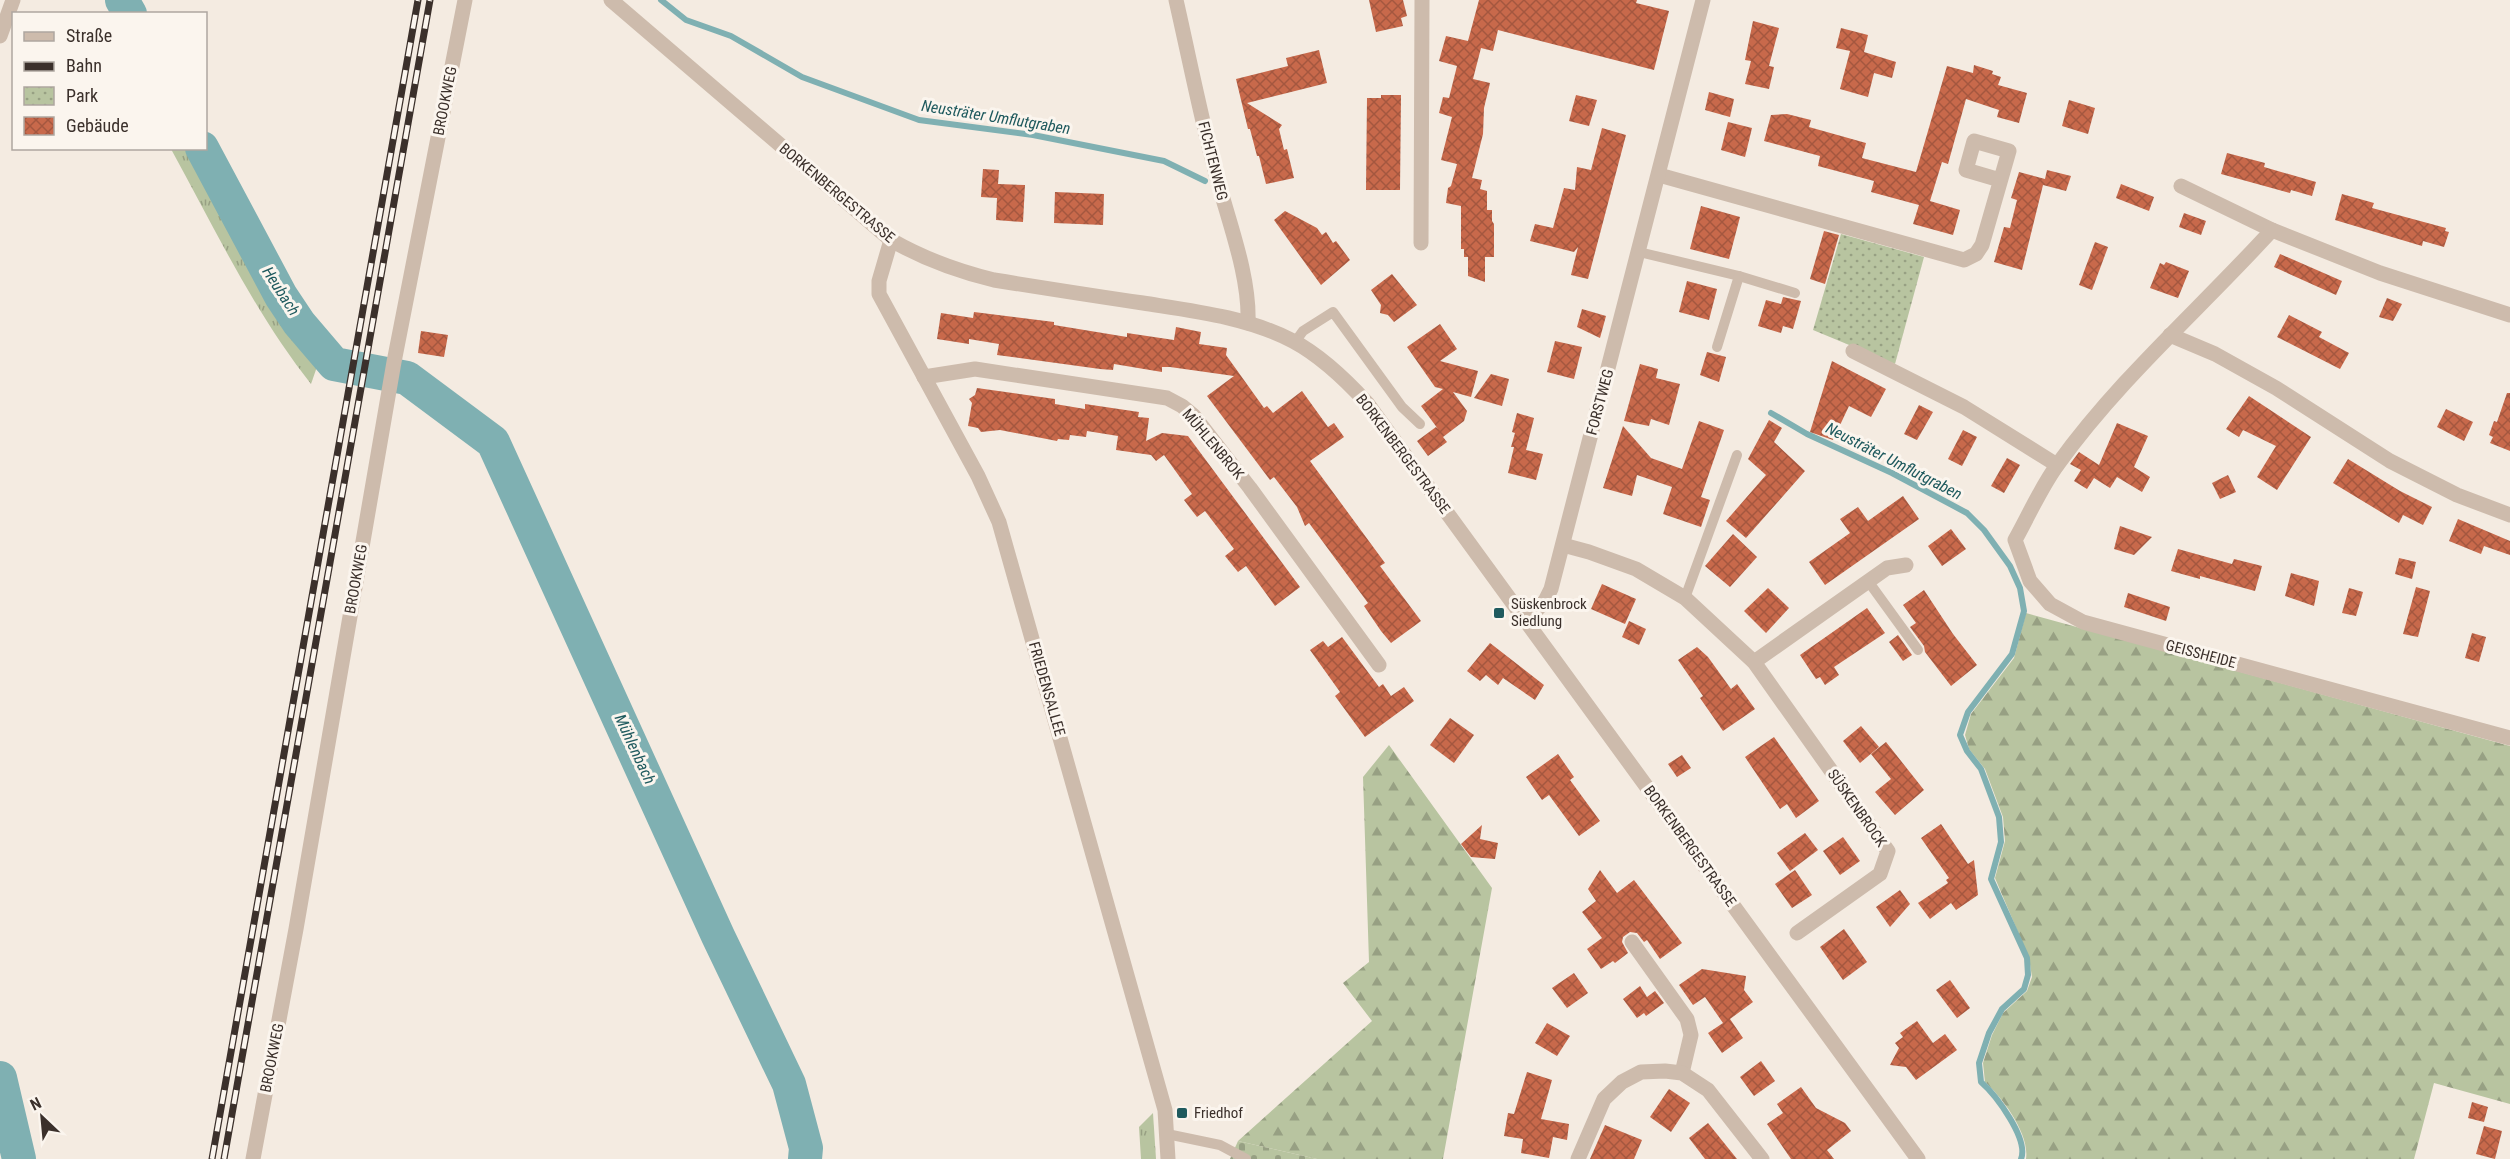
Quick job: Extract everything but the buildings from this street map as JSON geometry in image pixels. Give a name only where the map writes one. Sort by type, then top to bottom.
[{"type":"street","points":[[0,36],[13,0]]},
{"type":"street","name":"BROOKWEG","points":[[253,1159],[297,929],[388,393],[465,0]]},
{"type":"street","name":"BORKENBERGESTRASSE","points":[[611,0],[891,240],[923,258],[974,275],[1202,313],[1248,323],[1295,342],[1318,357],[1354,388],[1918,1159]]},
{"type":"street","name":"FICHTENWEG","points":[[1176,0],[1214,168],[1243,275],[1249,308],[1248,323]]},
{"type":"street","points":[[1421,243],[1422,0]]},
{"type":"street","name":"FORSTWEG","points":[[1526,621],[1545,601],[1551,590],[1703,0]]},
{"type":"street","points":[[1659,175],[1964,260],[1976,254],[1982,245],[1998,185]]},
{"type":"street","points":[[2181,186],[2272,230],[2379,273],[2510,315]]},
{"type":"street","name":"GEISSHEIDE","points":[[2272,230],[2170,335],[2108,403],[2057,465],[2016,540],[2030,581],[2050,604],[2084,622],[2510,738]]},
{"type":"street","name":"FRIEDENSALLEE","points":[[891,240],[879,281],[879,294],[978,476],[999,522],[1165,1110],[1168,1159]]},
{"type":"street","points":[[2170,335],[2215,354],[2276,388],[2390,461],[2457,495],[2510,515]]},
{"type":"street","points":[[1853,351],[1964,407],[2057,465]]},
{"type":"street","name":"MÜHLENBROK","points":[[924,377],[975,369],[1167,398],[1182,406],[1194,416],[1250,488],[1378,665]]},
{"type":"street","name":"SÜSKENBROCK","points":[[1563,545],[1636,569],[1685,598],[1755,662],[1888,851],[1880,874],[1797,933]]},
{"type":"street","points":[[1755,662],[1887,568],[1906,565]]},
{"type":"street","points":[[1632,942],[1687,1019],[1691,1035],[1682,1073]]},
{"type":"street","points":[[1578,1159],[1604,1099],[1622,1082],[1641,1072],[1665,1071],[1682,1073],[1708,1090],[1762,1159]]},
{"type":"lane","points":[[1639,252],[1795,292]]},
{"type":"lane","points":[[1717,347],[1739,276]]},
{"type":"lane","points":[[1295,342],[1303,331],[1333,312],[1402,407],[1420,424]]},
{"type":"lane","points":[[1685,598],[1737,455]]},
{"type":"lane","points":[[1868,581],[1918,650]]},
{"type":"lane","points":[[1167,1134],[1220,1145],[1246,1159]]},
{"type":"green space","points":[[172,150],[192,150],[273,301],[319,361],[311,384],[271,328]]},
{"type":"green space","points":[[1841,234],[1924,257],[1895,364],[1813,330]]},
{"type":"green space","points":[[2026,613],[2510,746],[2510,1104],[2434,1083],[2414,1159],[2026,1159],[2024,1139],[2006,1106],[1985,1082],[1983,1063],[1992,1035],[2003,1013],[2027,991],[2032,977],[2029,958],[1995,878],[2005,841],[2003,817],[1985,769],[1969,749],[1965,735],[1971,714],[2014,658]]},
{"type":"green space","points":[[1389,745],[1492,888],[1443,1159],[1317,1159],[1238,1141],[1372,1021],[1343,983],[1369,962],[1363,777]]},
{"type":"green space","points":[[1153,1113],[1156,1159],[1141,1159],[1139,1127]]},
{"type":"green space","points":[[1238,1141],[1317,1159],[1230,1159]]},
{"type":"waterway","name":"Heubach","points":[[122,0],[129,12]]},
{"type":"waterway","name":"Neusträter Umflutgraben","points":[[661,0],[686,20],[731,36],[802,77],[919,120],[1033,135],[1164,161],[1205,181]]},
{"type":"waterway","name":"Mühlenbach","points":[[203,150],[281,296],[299,323],[334,364],[407,378],[493,442],[718,936],[789,1084],[806,1148],[805,1159]]},
{"type":"waterway","name":"Neusträter Umflutgraben","points":[[1771,413],[1807,434],[1892,473],[1967,513],[1984,530],[2010,566],[2020,588],[2024,611],[2012,654],[1968,712],[1960,735],[1967,751],[1981,769],[1999,817],[2001,842],[1991,879],[2027,958],[2028,975],[2024,989],[2002,1009],[1989,1033],[1979,1063],[1981,1082],[1995,1097],[2016,1129],[2022,1150],[2021,1159]]},
{"type":"waterway","points":[[0,1078],[19,1159]]},
{"type":"railway","points":[[212,1159],[418,0]]},
{"type":"railway","points":[[224,1159],[430,0]]},
{"type":"place","name":"Süskenbrock Siedlung","points":[[1499,613]]},
{"type":"place","name":"Friedhof","points":[[1182,1113]]}]
